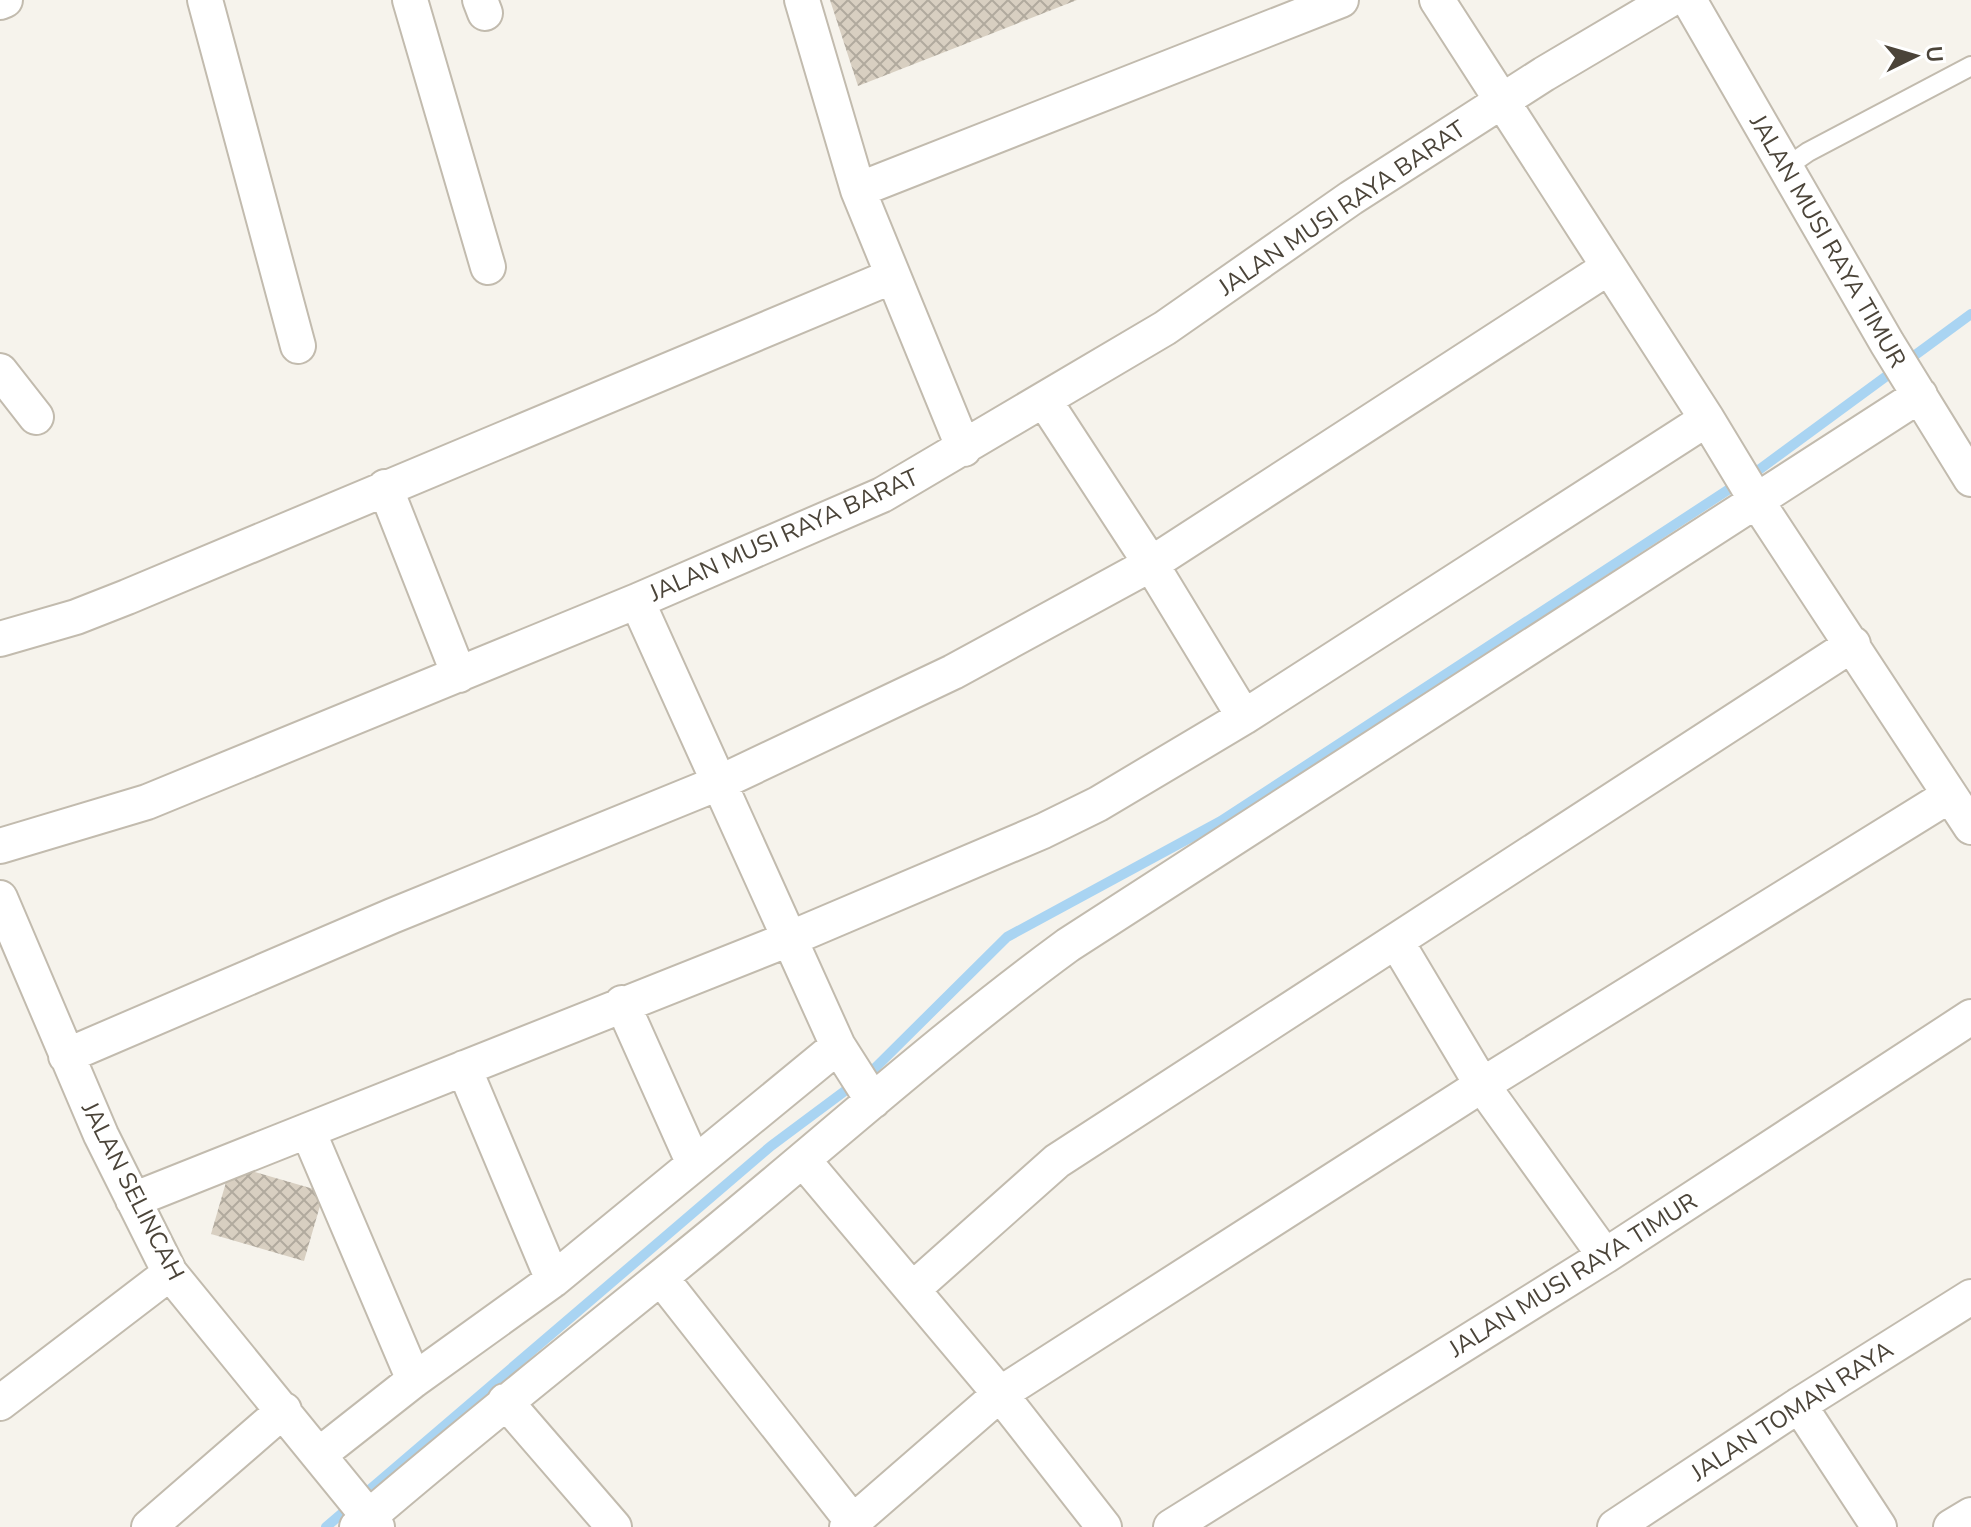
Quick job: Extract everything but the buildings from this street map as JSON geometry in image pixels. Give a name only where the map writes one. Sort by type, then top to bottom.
[{"type":"street","points":[[205,0],[298,346]]},
{"type":"street","points":[[410,0],[488,267]]},
{"type":"street","points":[[802,0],[858,190],[964,449]]},
{"type":"street","points":[[858,190],[1341,0]]},
{"type":"street","points":[[1437,0],[1707,419],[1732,463],[1971,827]]},
{"type":"street","name":"JALAN MUSI RAYA BARAT","points":[[0,846],[147,802],[637,601],[882,495],[1165,328],[1351,198],[1502,101],[1669,0]]},
{"type":"street","name":"JALAN MUSI RAYA TIMUR","points":[[1689,0],[1887,343],[1971,479]]},
{"type":"street","points":[[66,1056],[392,916],[721,782],[953,672],[1151,564],[1609,267]]},
{"type":"street","points":[[0,639],[76,617],[893,276]]},
{"type":"street","points":[[0,371],[36,417]]},
{"type":"street","points":[[326,1462],[414,1380],[553,1280],[694,1164],[1002,993],[1068,945],[1918,392]]},
{"type":"street","points":[[1044,400],[1151,564],[1244,717]]},
{"type":"street","points":[[133,1200],[789,939],[1043,831],[1098,804],[1244,717],[1707,419]]},
{"type":"street","points":[[385,487],[459,675]]},
{"type":"street","points":[[637,601],[789,939],[856,1075]]},
{"type":"street","points":[[913,1289],[1057,1161],[1853,644]]},
{"type":"street","points":[[661,1278],[850,1524],[1000,1394],[1482,1085],[1950,795]]},
{"type":"street","name":"JALAN SELINCAH","points":[[0,898],[66,1056],[170,1273],[326,1462],[366,1519]]},
{"type":"street","points":[[1396,941],[1482,1085],[1605,1256]]},
{"type":"street","points":[[622,1003],[694,1164]]},
{"type":"street","name":"JALAN MUSI RAYA TIMUR","points":[[1171,1527],[1605,1256],[1971,1017]]},
{"type":"street","points":[[464,1068],[553,1280]]},
{"type":"street","points":[[366,1519],[505,1401],[661,1278],[803,1160],[856,1075]]},
{"type":"street","points":[[308,1131],[414,1380]]},
{"type":"street","points":[[803,1160],[1000,1394],[1104,1527]]},
{"type":"street","points":[[2,1394],[170,1273]]},
{"type":"street","name":"JALAN TOMAN RAYA","points":[[1615,1527],[1799,1405],[1971,1297]]},
{"type":"street","points":[[505,1401],[614,1527]]},
{"type":"street","points":[[1799,1405],[1879,1527]]},
{"type":"street","points":[[149,1527],[284,1410]]},
{"type":"street","points":[[1951,1527],[1971,1515]]},
{"type":"lane","points":[[1785,168],[1808,152],[1971,66]]},
{"type":"waterway","points":[[326,1527],[771,1146],[873,1070],[1007,937],[1221,821],[1760,469],[1971,314]]}]
